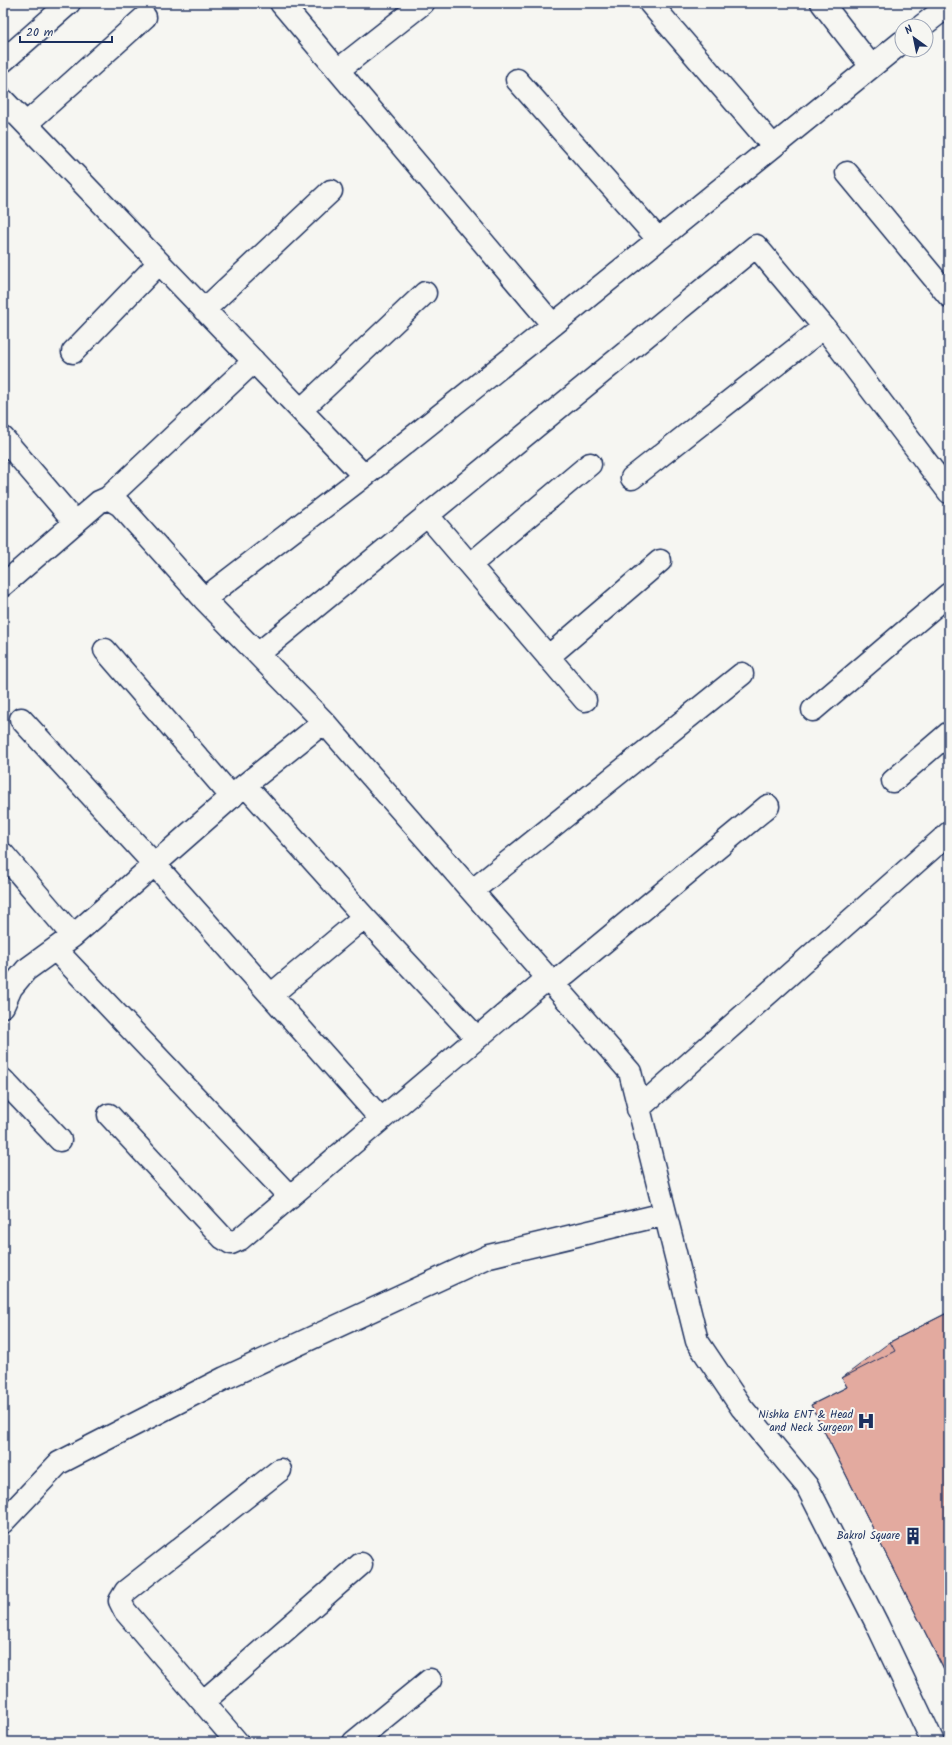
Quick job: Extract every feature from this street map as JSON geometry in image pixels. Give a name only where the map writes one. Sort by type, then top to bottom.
[{"type":"street","points":[[3,61],[70,3]]},
{"type":"street","points":[[281,3],[553,325]]},
{"type":"street","points":[[338,70],[423,3]]},
{"type":"street","points":[[650,3],[773,146]]},
{"type":"street","points":[[822,3],[871,66]]},
{"type":"street","points":[[932,18],[949,5]]},
{"type":"street","points":[[26,124],[145,17]]},
{"type":"street","points":[[204,599],[364,476],[553,325],[894,48]]},
{"type":"street","points":[[517,80],[658,239]]},
{"type":"street","points":[[3,100],[364,476]]},
{"type":"street","points":[[847,173],[949,296]]},
{"type":"street","points":[[204,310],[331,191]]},
{"type":"street","points":[[258,654],[756,246],[824,327],[949,492]]},
{"type":"street","points":[[73,352],[159,263]]},
{"type":"street","points":[[301,410],[425,293]]},
{"type":"street","points":[[632,478],[824,327]]},
{"type":"street","points":[[3,585],[99,502],[108,498],[254,362]]},
{"type":"street","points":[[3,438],[75,522]]},
{"type":"street","points":[[470,565],[590,464]]},
{"type":"street","points":[[108,498],[120,505],[204,599],[324,722],[630,1072],[697,1341],[742,1408],[807,1486],[877,1624],[934,1742]]},
{"type":"street","points":[[427,515],[585,700]]},
{"type":"street","points":[[548,657],[660,561]]},
{"type":"street","points":[[813,710],[949,594]]},
{"type":"street","points":[[105,650],[239,791],[364,917],[477,1038]]},
{"type":"street","points":[[472,891],[742,674]]},
{"type":"street","points":[[21,719],[155,865],[380,1119]]},
{"type":"street","points":[[3,1006],[18,977],[73,936],[239,791],[324,722]]},
{"type":"street","points":[[894,781],[949,733]]},
{"type":"street","points":[[109,1115],[223,1238],[231,1243],[240,1239],[477,1038],[768,806]]},
{"type":"street","points":[[638,1109],[949,833]]},
{"type":"street","points":[[3,854],[73,936]]},
{"type":"street","points":[[270,995],[364,917]]},
{"type":"street","points":[[55,948],[290,1197]]},
{"type":"street","points":[[3,1080],[60,1140]]},
{"type":"street","points":[[3,1522],[59,1463],[240,1372],[489,1256],[665,1214]]},
{"type":"street","points":[[237,1742],[125,1611],[120,1601],[126,1592],[280,1470]]},
{"type":"street","points":[[203,1702],[361,1564]]},
{"type":"street","points":[[354,1742],[430,1680]]},
{"type":"building","name":"Bakrol Square","points":[[949,1312],[949,1668],[944,1670],[811,1405],[847,1387],[842,1378],[895,1351],[890,1342]]},
{"type":"building","name":"Bakrol Square","points":[[949,1312],[949,1668],[944,1670],[811,1405],[847,1387],[842,1378],[890,1342]]},
{"type":"place","name":"Nishka ENT & Head and Neck Surgeon","points":[[866,1421]]},
{"type":"place","name":"Bakrol Square","points":[[913,1536]]}]
